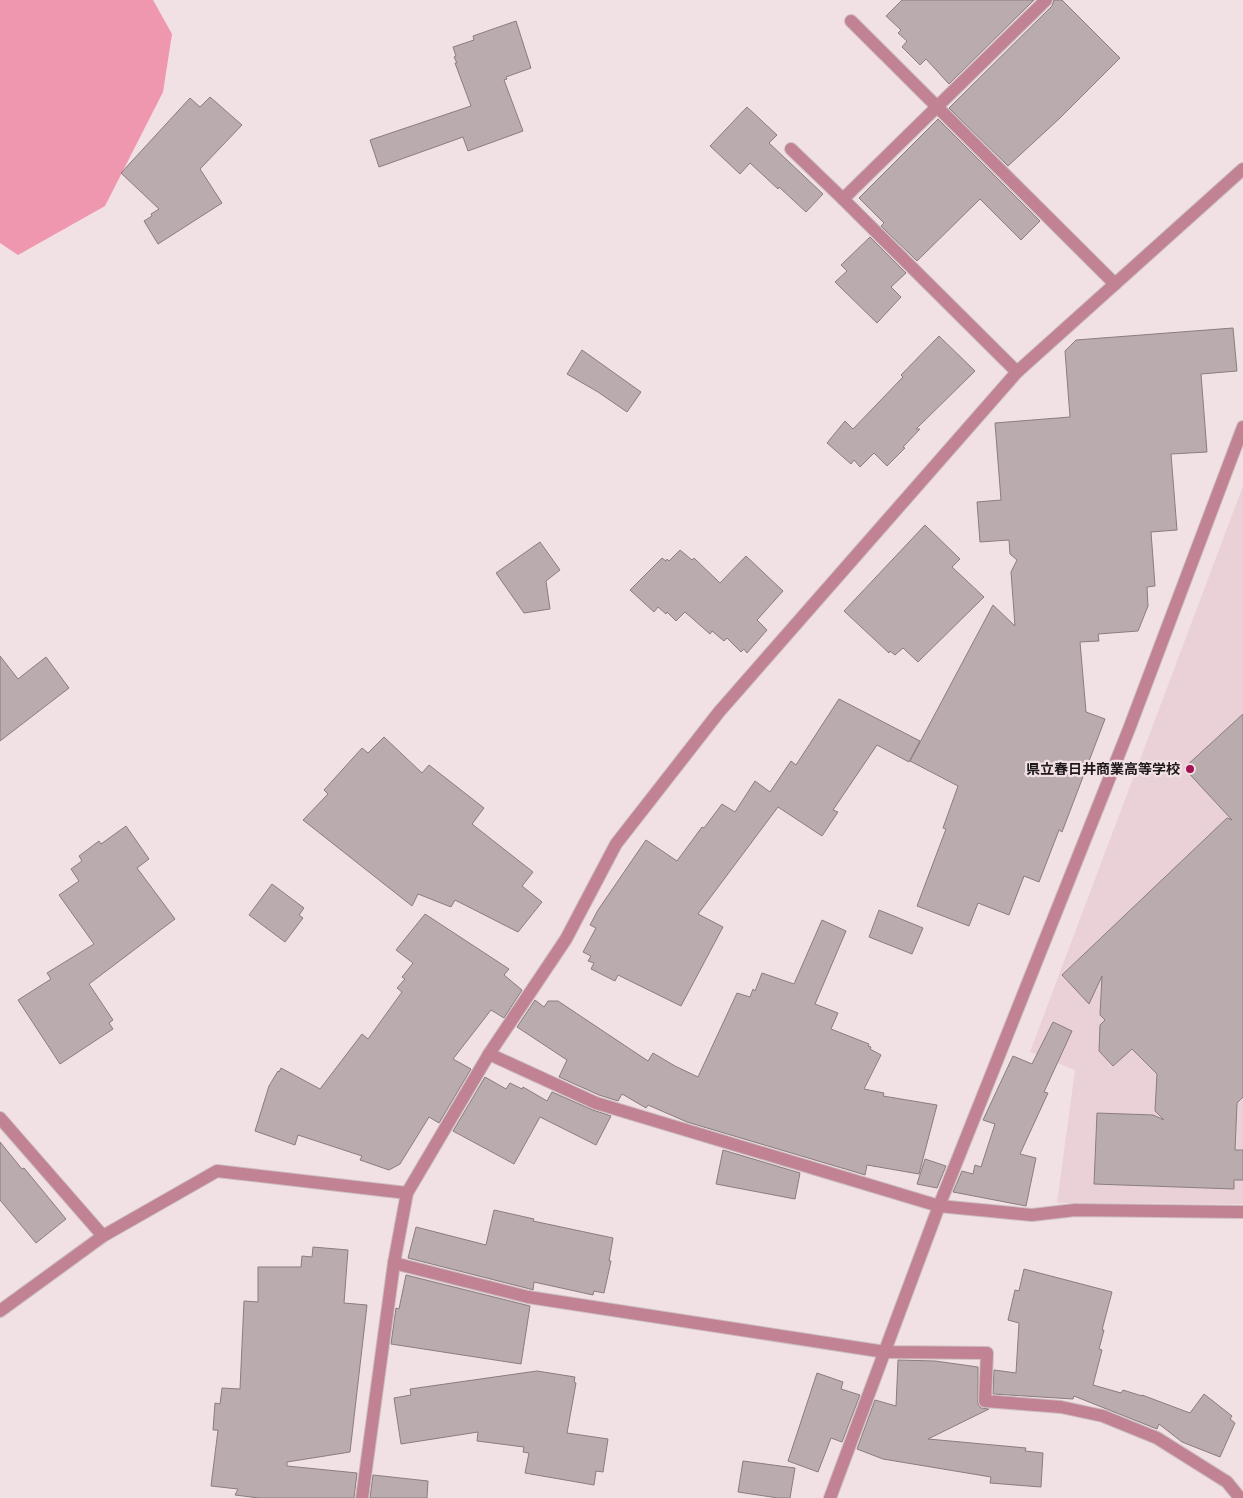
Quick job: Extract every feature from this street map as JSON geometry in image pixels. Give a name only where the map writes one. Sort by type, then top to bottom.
[{"type":"street","points":[[844,199],[1046,0]]},
{"type":"street","points":[[851,21],[1115,284]]},
{"type":"street","points":[[791,149],[844,199],[1017,372]]},
{"type":"street","points":[[362,1498],[394,1263],[407,1193],[489,1054],[566,939],[616,844],[719,712],[1017,372],[1243,169]]},
{"type":"street","points":[[830,1498],[938,1206],[1129,729],[1243,427]]},
{"type":"street","points":[[489,1054],[596,1103],[938,1206],[1032,1215],[1075,1210],[1243,1212]]},
{"type":"street","points":[[0,1118],[103,1236]]},
{"type":"street","points":[[0,1311],[103,1236],[217,1171],[407,1193]]},
{"type":"street","points":[[394,1263],[528,1297],[885,1352],[987,1353],[985,1401],[1061,1407],[1103,1416],[1157,1438],[1227,1482],[1240,1498]]},
{"type":"shaded area","points":[[0,0],[153,0],[172,34],[163,92],[105,206],[18,255],[0,243]]},
{"type":"shaded area","name":"県立春日井商業高等学校","points":[[1243,486],[1243,1204],[1057,1203],[1075,1070],[1030,1052]]},
{"type":"building","points":[[902,0],[1034,0],[949,84],[926,59],[920,65],[902,47],[907,41],[898,33],[901,30],[886,16]]},
{"type":"building","points":[[1054,0],[1062,0],[1120,58],[1060,118],[1008,166],[949,108],[1052,6]]},
{"type":"building","points":[[516,21],[531,68],[506,77],[507,79],[504,80],[523,131],[468,151],[463,137],[379,167],[370,140],[471,106],[455,63],[457,63],[453,47],[474,40],[473,36]]},
{"type":"building","points":[[210,97],[242,125],[200,169],[222,203],[158,244],[144,221],[159,209],[121,173],[190,98],[200,107]]},
{"type":"building","points":[[747,107],[777,135],[769,143],[823,194],[806,212],[750,163],[740,174],[710,146]]},
{"type":"building","points":[[938,119],[1040,221],[1021,240],[980,199],[917,261],[881,226],[884,223],[859,198]]},
{"type":"building","points":[[870,237],[906,273],[891,287],[901,297],[877,323],[835,282],[847,271],[841,265]]},
{"type":"building","points":[[1233,328],[1237,371],[1201,374],[1207,452],[1171,454],[1177,530],[1151,532],[1155,586],[1147,587],[1148,606],[1138,631],[1098,634],[1099,641],[1080,642],[1086,712],[1105,719],[1062,832],[1059,830],[1039,882],[1024,876],[1009,915],[978,903],[969,926],[917,906],[946,829],[943,828],[958,786],[910,761],[993,605],[1015,626],[1011,572],[1017,560],[1010,554],[1009,540],[980,542],[977,502],[1001,500],[995,423],[1070,417],[1065,351],[1076,340]]},
{"type":"building","points":[[939,336],[975,371],[916,429],[920,429],[887,466],[874,453],[860,467],[854,460],[851,464],[827,443],[845,421],[853,429]]},
{"type":"building","points":[[582,350],[641,392],[627,412],[567,374]]},
{"type":"building","points":[[925,525],[960,559],[952,567],[984,597],[918,662],[903,648],[895,655],[890,651],[889,653],[844,611]]},
{"type":"building","points":[[540,542],[560,570],[546,581],[550,609],[524,613],[496,573]]},
{"type":"building","points":[[680,550],[692,560],[694,558],[720,583],[746,556],[783,591],[757,620],[767,630],[747,653],[744,649],[741,652],[727,638],[724,641],[712,631],[710,634],[685,612],[676,621],[667,612],[666,614],[658,607],[654,612],[630,590],[662,558],[669,561]]},
{"type":"building","points":[[0,656],[18,679],[46,657],[69,688],[0,741]]},
{"type":"building","points":[[839,699],[920,741],[909,762],[877,745],[833,810],[838,812],[822,836],[778,807],[698,914],[723,927],[681,1006],[618,975],[615,981],[591,969],[594,963],[588,961],[591,956],[583,952],[596,928],[590,925],[598,910],[646,840],[677,861],[722,804],[735,812],[755,781],[770,792],[791,761],[796,765]]},
{"type":"building","points":[[1243,714],[1243,1097],[1237,1103],[1235,1150],[1243,1150],[1243,1180],[1234,1180],[1234,1189],[1094,1184],[1097,1113],[1153,1115],[1164,1120],[1155,1111],[1157,1074],[1132,1049],[1113,1066],[1099,1051],[1100,1025],[1105,1020],[1100,1015],[1102,976],[1089,1004],[1062,975],[1227,818],[1232,820],[1184,768]]},
{"type":"building","points":[[384,737],[422,773],[429,765],[484,808],[472,824],[533,872],[522,886],[542,902],[518,932],[455,900],[451,907],[418,894],[412,906],[303,820],[328,794],[324,790],[362,748],[368,753]]},
{"type":"building","points":[[126,826],[149,859],[137,868],[175,919],[89,984],[113,1020],[109,1023],[113,1029],[60,1064],[18,1000],[51,979],[47,973],[94,944],[59,895],[79,881],[71,869],[82,861],[79,856],[99,841],[101,844]]},
{"type":"building","points":[[272,884],[304,908],[299,915],[303,918],[285,942],[249,915]]},
{"type":"building","points":[[879,910],[923,928],[912,954],[869,937]]},
{"type":"building","points":[[425,914],[509,969],[504,975],[522,990],[504,1018],[491,1010],[453,1059],[471,1069],[439,1123],[429,1117],[400,1164],[389,1170],[360,1160],[362,1156],[298,1135],[295,1145],[255,1131],[269,1086],[281,1068],[320,1089],[362,1034],[368,1039],[402,992],[397,988],[405,979],[402,977],[413,963],[396,950]]},
{"type":"building","points":[[822,920],[846,931],[815,1004],[838,1013],[831,1029],[869,1044],[870,1049],[881,1055],[864,1089],[884,1093],[883,1096],[937,1105],[919,1174],[867,1165],[865,1175],[687,1122],[648,1105],[646,1108],[622,1094],[618,1101],[599,1095],[559,1077],[567,1060],[517,1027],[535,1000],[544,1007],[548,1001],[558,1001],[648,1061],[653,1053],[698,1077],[737,993],[750,997],[753,989],[755,991],[762,973],[794,984]]},
{"type":"building","points":[[1053,1022],[1072,1031],[1044,1092],[1048,1093],[1020,1154],[1036,1158],[1026,1206],[953,1192],[962,1171],[973,1174],[975,1165],[981,1167],[995,1124],[983,1120],[1013,1056],[1032,1064]]},
{"type":"building","points":[[485,1077],[506,1089],[510,1083],[522,1089],[523,1087],[547,1101],[552,1092],[611,1116],[596,1145],[540,1117],[514,1164],[453,1131]]},
{"type":"building","points":[[0,1142],[66,1219],[36,1243],[0,1200]]},
{"type":"building","points":[[723,1150],[800,1173],[795,1199],[716,1184]]},
{"type":"building","points":[[925,1159],[946,1166],[937,1188],[917,1184]]},
{"type":"building","points":[[494,1210],[534,1219],[533,1221],[613,1238],[609,1261],[611,1261],[604,1293],[594,1291],[593,1295],[534,1282],[533,1290],[408,1258],[416,1227],[486,1245]]},
{"type":"building","points":[[313,1247],[348,1250],[344,1303],[367,1305],[350,1452],[287,1462],[287,1466],[357,1473],[354,1498],[259,1498],[235,1495],[238,1489],[211,1486],[218,1430],[213,1430],[215,1403],[220,1404],[222,1388],[240,1389],[244,1301],[258,1302],[258,1267],[301,1267],[302,1256],[312,1257]]},
{"type":"building","points":[[1024,1269],[1112,1292],[1102,1330],[1104,1330],[1099,1349],[1102,1350],[1093,1385],[1121,1393],[1123,1390],[1142,1395],[1190,1413],[1204,1394],[1232,1416],[1230,1419],[1235,1423],[1220,1457],[1182,1442],[1159,1424],[1157,1429],[1074,1396],[1073,1399],[993,1394],[994,1370],[1016,1373],[1019,1323],[1008,1320],[1015,1290],[1019,1291]]},
{"type":"building","points":[[406,1275],[530,1306],[521,1364],[391,1344],[396,1308],[399,1309]]},
{"type":"building","points":[[898,1360],[935,1361],[978,1367],[978,1404],[981,1408],[989,1409],[928,1439],[1026,1448],[1025,1451],[1043,1453],[1041,1487],[990,1483],[991,1477],[883,1459],[857,1449],[875,1400],[896,1406]]},
{"type":"building","points":[[537,1371],[575,1377],[574,1382],[576,1383],[567,1433],[608,1439],[603,1472],[596,1471],[594,1485],[525,1473],[529,1453],[523,1452],[524,1447],[477,1441],[478,1432],[401,1444],[394,1398],[411,1395],[410,1389]]},
{"type":"building","points":[[817,1373],[843,1382],[841,1389],[860,1395],[842,1442],[831,1438],[818,1472],[788,1461]]},
{"type":"building","points":[[743,1461],[795,1468],[790,1498],[738,1492]]},
{"type":"building","points":[[373,1475],[428,1481],[427,1498],[370,1498]]},
{"type":"place","name":"県立春日井商業高等学校","points":[[1190,769]]}]
